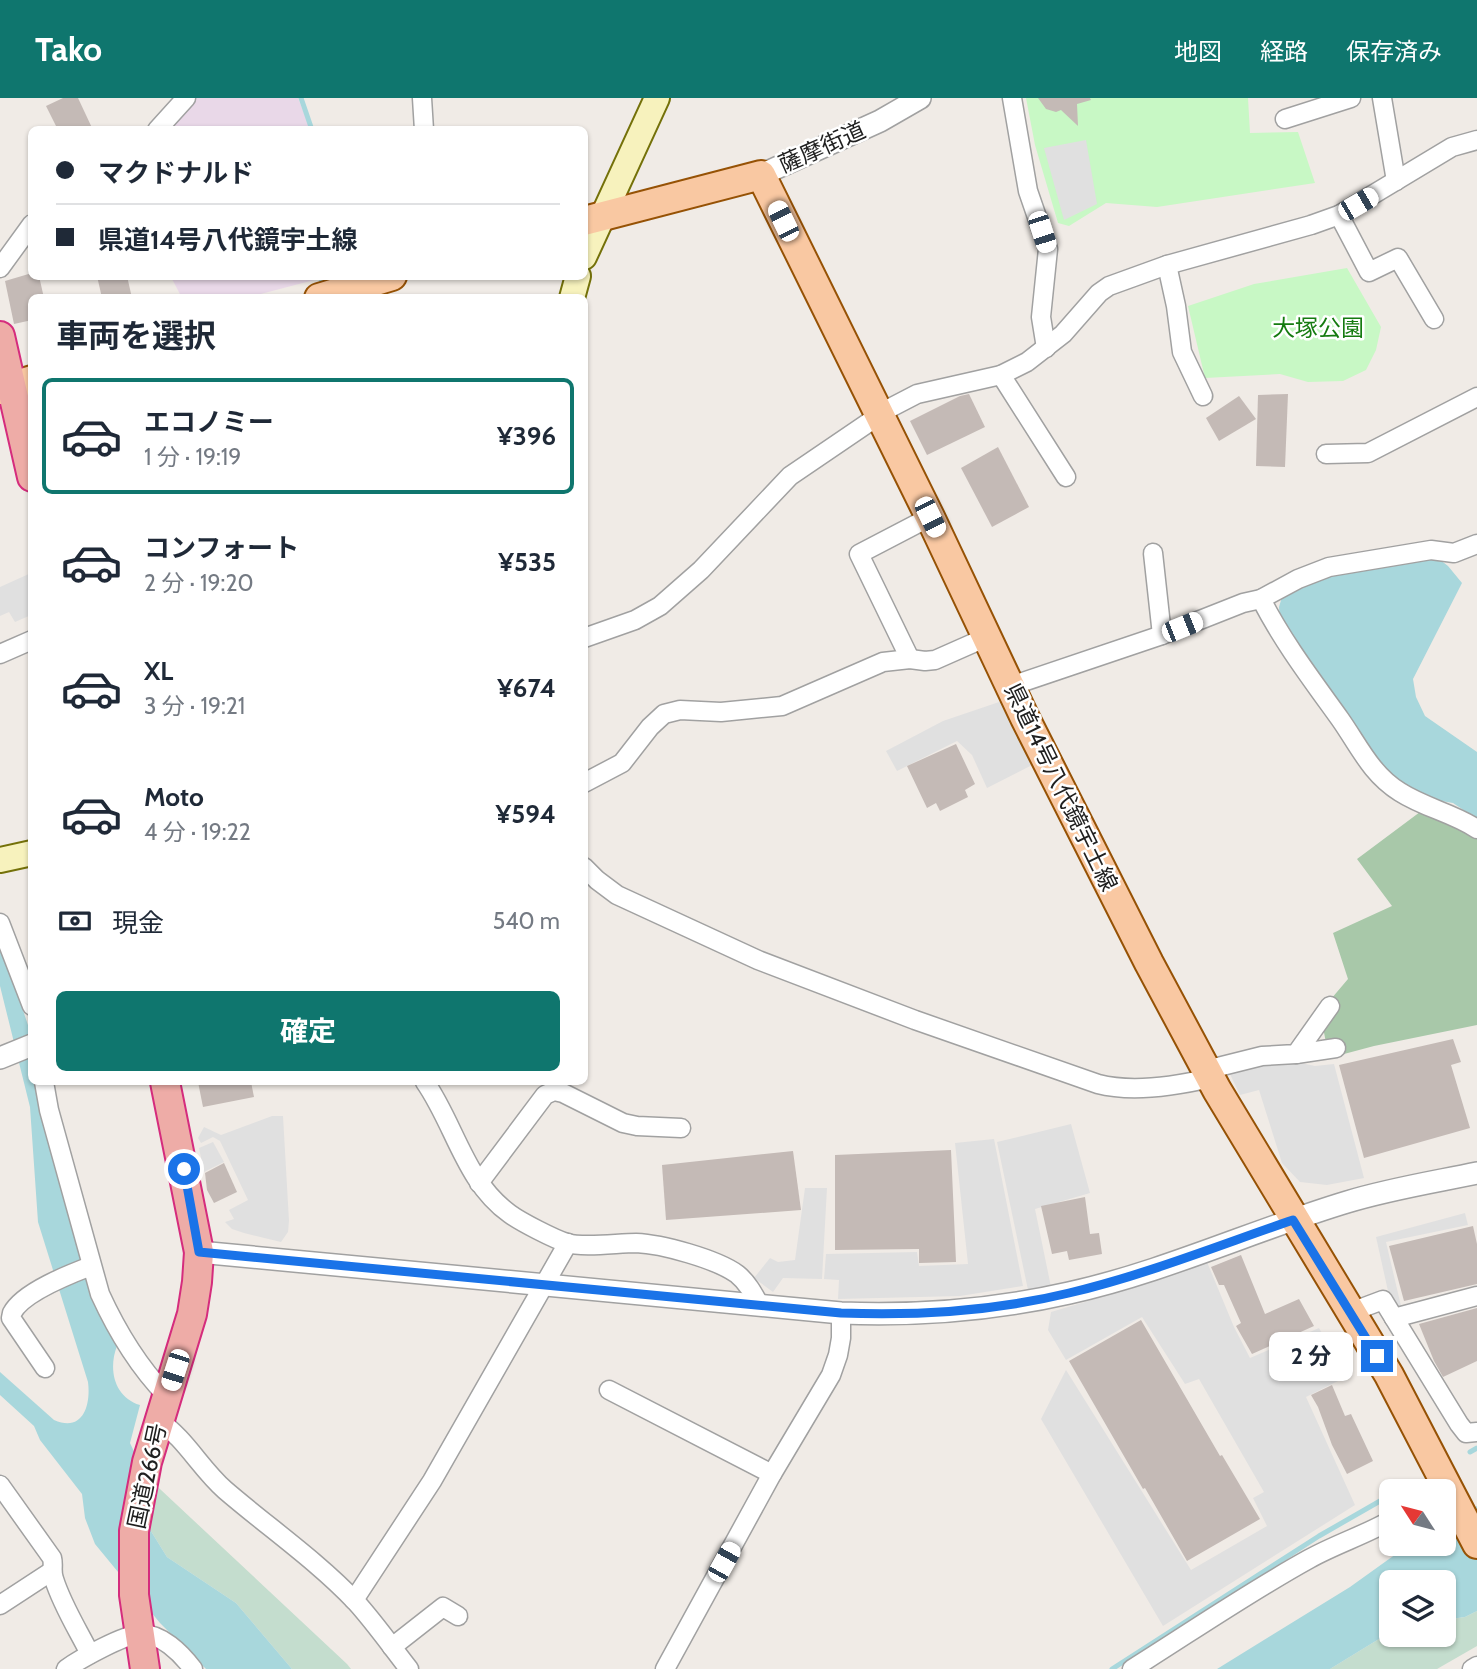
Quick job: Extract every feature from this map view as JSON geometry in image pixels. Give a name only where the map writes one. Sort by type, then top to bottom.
[{"type":"highway","points":[[0,336],[14,385],[28,457]]},
{"type":"highway","name":"国道266号","points":[[145,1669],[134,1595],[134,1531],[147,1462],[191,1314],[199,1252],[166,1085]]},
{"type":"main road","points":[[588,241],[594,218],[657,98]]},
{"type":"main road","points":[[594,218],[761,175]]},
{"type":"main road","name":"県道14号八代鏡宇土線","points":[[761,175],[930,517],[1025,718],[1149,963],[1208,1074],[1293,1220],[1389,1375],[1442,1479]]},
{"type":"main road","points":[[332,294],[379,280]]},
{"type":"main road","points":[[0,860],[28,854]]},
{"type":"main road","name":"県道14号八代鏡宇土線","points":[[1456,1506],[1477,1544]]},
{"type":"street","points":[[160,126],[186,98]]},
{"type":"street","points":[[422,98],[424,126]]},
{"type":"street","name":"薩摩街道","points":[[761,175],[880,121],[920,98]]},
{"type":"street","points":[[1012,98],[1026,181],[1048,249],[1041,317],[1046,348]]},
{"type":"street","points":[[1285,119],[1351,98]]},
{"type":"street","points":[[1382,98],[1396,181]]},
{"type":"street","points":[[588,637],[635,620],[660,606],[701,570],[775,489],[878,416],[917,394],[1001,375],[1027,362],[1074,324],[1099,293],[1109,286],[1167,265],[1339,215],[1452,147],[1477,140]]},
{"type":"street","points":[[1339,215],[1369,272],[1398,258],[1434,319]]},
{"type":"street","points":[[0,268],[28,229]]},
{"type":"street","points":[[1167,265],[1177,306],[1182,352],[1203,396]]},
{"type":"street","points":[[1001,375],[1066,477]]},
{"type":"street","points":[[1326,454],[1368,453],[1477,397]]},
{"type":"street","points":[[910,659],[859,554],[930,517]]},
{"type":"street","points":[[1012,686],[1261,598],[1329,567],[1431,550],[1454,553],[1477,544]]},
{"type":"street","points":[[1153,554],[1162,635]]},
{"type":"street","points":[[1261,598],[1282,636],[1346,727],[1369,765],[1400,792],[1430,808],[1458,817],[1477,829]]},
{"type":"street","points":[[588,781],[622,764],[650,727],[664,714],[680,710],[721,712],[782,706],[883,662],[935,660],[987,637]]},
{"type":"street","points":[[0,654],[28,642]]},
{"type":"street","points":[[588,871],[617,895],[758,960],[902,1015],[1098,1084],[1123,1088],[1192,1083],[1208,1074],[1262,1056],[1336,1048]]},
{"type":"street","points":[[0,923],[28,996]]},
{"type":"street","points":[[1296,1054],[1331,1006]]},
{"type":"street","points":[[5,1055],[28,1046]]},
{"type":"street","points":[[45,1085],[89,1267],[109,1314],[148,1374],[173,1430],[223,1488],[281,1534],[354,1600],[409,1669]]},
{"type":"street","points":[[427,1085],[439,1102],[479,1183],[492,1199],[512,1216],[568,1244],[639,1243],[665,1247],[719,1265],[737,1275],[751,1288],[759,1304]]},
{"type":"street","points":[[479,1183],[545,1095],[554,1091],[623,1123],[681,1128]]},
{"type":"street","points":[[199,1252],[841,1313],[934,1312],[1000,1306],[1067,1294],[1150,1269],[1349,1201],[1477,1173]]},
{"type":"street","points":[[354,1600],[432,1480],[568,1244]]},
{"type":"street","points":[[45,1368],[11,1318],[12,1313],[23,1300],[50,1283],[89,1267]]},
{"type":"street","points":[[1394,1318],[1477,1296]]},
{"type":"street","points":[[1350,1312],[1382,1300],[1459,1424],[1466,1433],[1477,1432]]},
{"type":"street","points":[[665,1669],[772,1475],[831,1375],[841,1338],[841,1313]]},
{"type":"street","points":[[608,1390],[772,1475]]},
{"type":"street","points":[[0,1485],[52,1558],[52,1571],[58,1591],[90,1654]]},
{"type":"street","points":[[1132,1669],[1309,1559],[1379,1527]]},
{"type":"street","points":[[0,1605],[52,1571]]},
{"type":"street","points":[[391,1647],[443,1607],[458,1616]]},
{"type":"street","points":[[66,1669],[90,1654],[139,1634],[154,1637],[172,1646],[184,1656],[193,1669]]},
{"type":"street","points":[[1472,1669],[1477,1666]]},
{"type":"shaded area","points":[[195,98],[298,98],[309,126],[172,126]]},
{"type":"shaded area","points":[[1086,140],[1097,204],[1064,220],[1044,148]]},
{"type":"shaded area","points":[[173,280],[314,280],[260,294],[180,294]]},
{"type":"shaded area","points":[[28,574],[28,616],[15,622],[9,612],[0,616],[0,587]]},
{"type":"shaded area","points":[[1005,700],[1038,762],[987,788],[972,755],[957,741],[897,771],[886,751],[943,721]]},
{"type":"shaded area","points":[[1301,1063],[1315,1066],[1334,1064],[1364,1178],[1327,1185],[1300,1182],[1282,1163],[1259,1090],[1240,1095],[1229,1072],[1248,1067]]},
{"type":"shaded area","points":[[272,1116],[283,1116],[289,1221],[288,1232],[281,1242],[232,1229],[225,1222],[234,1219],[229,1210],[248,1200],[220,1141],[213,1137],[201,1143],[198,1138],[204,1127],[221,1135]]},
{"type":"shaded area","points":[[1071,1124],[1090,1193],[1035,1209],[1051,1287],[1028,1290],[997,1142]]},
{"type":"shaded area","points":[[994,1139],[1023,1286],[960,1296],[838,1299],[839,1280],[824,1279],[826,1254],[917,1252],[919,1266],[968,1264],[955,1143]]},
{"type":"shaded area","points":[[213,1142],[224,1162],[204,1172],[199,1148]]},
{"type":"shaded area","points":[[805,1188],[827,1188],[822,1279],[783,1278],[773,1292],[754,1278],[770,1258],[778,1262],[795,1260]]},
{"type":"shaded area","points":[[1465,1213],[1468,1225],[1386,1242],[1401,1306],[1392,1309],[1376,1237]]},
{"type":"shaded area","points":[[1207,1262],[1250,1358],[1319,1328],[1346,1377],[1306,1397],[1355,1505],[1163,1626],[1041,1419],[1066,1370],[1191,1570],[1267,1526],[1253,1498],[1264,1492],[1199,1379],[1185,1384],[1142,1317],[1066,1360],[1048,1330],[1051,1312]]},
{"type":"green space","points":[[1026,98],[1248,98],[1250,133],[1298,132],[1315,183],[1157,207],[1106,203],[1069,226],[1058,223],[1035,145]]},
{"type":"green space","name":"大塚公園","points":[[1347,268],[1381,327],[1376,350],[1366,370],[1343,381],[1308,382],[1280,374],[1205,378],[1188,306],[1254,284]]},
{"type":"green space","points":[[1420,812],[1477,835],[1477,1025],[1329,1058],[1320,1012],[1348,979],[1333,933],[1392,906],[1357,859]]},
{"type":"green space","points":[[145,1475],[351,1669],[292,1669],[236,1603],[167,1557],[141,1515]]},
{"type":"green space","points":[[1477,1611],[1477,1646],[1437,1669],[1330,1669],[1379,1639],[1379,1647],[1456,1647],[1456,1618]]},
{"type":"water","points":[[1435,556],[1448,566],[1462,583],[1413,679],[1416,697],[1425,716],[1477,752],[1477,819],[1453,803],[1430,799],[1406,789],[1372,762],[1280,620],[1279,607],[1282,597],[1322,575]]},
{"type":"water","points":[[0,942],[28,1025],[28,1085],[38,1085],[51,1153],[96,1301],[117,1346],[113,1364],[115,1381],[124,1396],[140,1405],[130,1443],[145,1475],[141,1515],[167,1557],[236,1603],[292,1669],[206,1669],[160,1623],[95,1544],[85,1518],[82,1494],[40,1440],[34,1426],[0,1395],[0,1372],[54,1420],[72,1423],[83,1414],[89,1391],[38,1222],[30,1107],[0,986]]},
{"type":"water","points":[[1477,1506],[1477,1611],[1456,1618],[1456,1570],[1379,1570],[1379,1639],[1330,1669],[1217,1669],[1350,1587],[1393,1556],[1456,1556],[1456,1519]]},
{"type":"building","points":[[63,98],[78,98],[91,126],[56,126],[46,106]]},
{"type":"building","points":[[1038,98],[1091,100],[1077,104],[1078,126],[1061,110],[1056,112],[1046,109]]},
{"type":"building","points":[[28,274],[28,280],[40,280],[43,294],[28,294],[28,321],[14,324],[5,281]]},
{"type":"building","points":[[98,280],[128,280],[131,294],[101,294]]},
{"type":"building","points":[[969,394],[985,427],[927,455],[910,421]]},
{"type":"building","points":[[1288,394],[1285,467],[1256,466],[1258,395]]},
{"type":"building","points":[[1239,396],[1256,419],[1219,441],[1206,418]]},
{"type":"building","points":[[998,447],[1029,507],[992,527],[961,468]]},
{"type":"building","points":[[956,744],[975,784],[965,790],[968,797],[940,811],[936,803],[927,808],[907,766]]},
{"type":"building","points":[[1453,1039],[1461,1062],[1451,1065],[1470,1128],[1364,1158],[1339,1065]]},
{"type":"building","points":[[199,1085],[252,1085],[254,1097],[203,1107]]},
{"type":"building","points":[[951,1150],[956,1262],[919,1263],[919,1249],[835,1250],[835,1155]]},
{"type":"building","points":[[793,1151],[801,1210],[666,1220],[662,1165]]},
{"type":"building","points":[[224,1163],[237,1192],[214,1203],[207,1190],[205,1173]]},
{"type":"building","points":[[1085,1197],[1090,1234],[1099,1233],[1102,1254],[1069,1260],[1067,1251],[1052,1254],[1041,1206]]},
{"type":"building","points":[[1473,1226],[1477,1244],[1477,1284],[1404,1301],[1389,1246]]},
{"type":"building","points":[[1241,1255],[1265,1314],[1299,1299],[1314,1326],[1252,1354],[1236,1326],[1241,1323],[1224,1285],[1219,1285],[1211,1267]]},
{"type":"building","points":[[1477,1308],[1477,1361],[1443,1377],[1419,1324]]},
{"type":"building","points":[[1141,1320],[1260,1519],[1187,1561],[1069,1361]]},
{"type":"building","points":[[1332,1385],[1345,1416],[1351,1414],[1373,1461],[1347,1474],[1311,1395]]},
{"type":"waterway","points":[[301,98],[311,126]]},
{"type":"waterway","points":[[1470,1452],[1477,1448]]},
{"type":"waterway","points":[[1112,1669],[1319,1536],[1379,1502]]},
{"type":"route","points":[[184,1169],[199,1252],[841,1313],[934,1312],[1000,1306],[1067,1294],[1293,1220],[1377,1356]]}]
